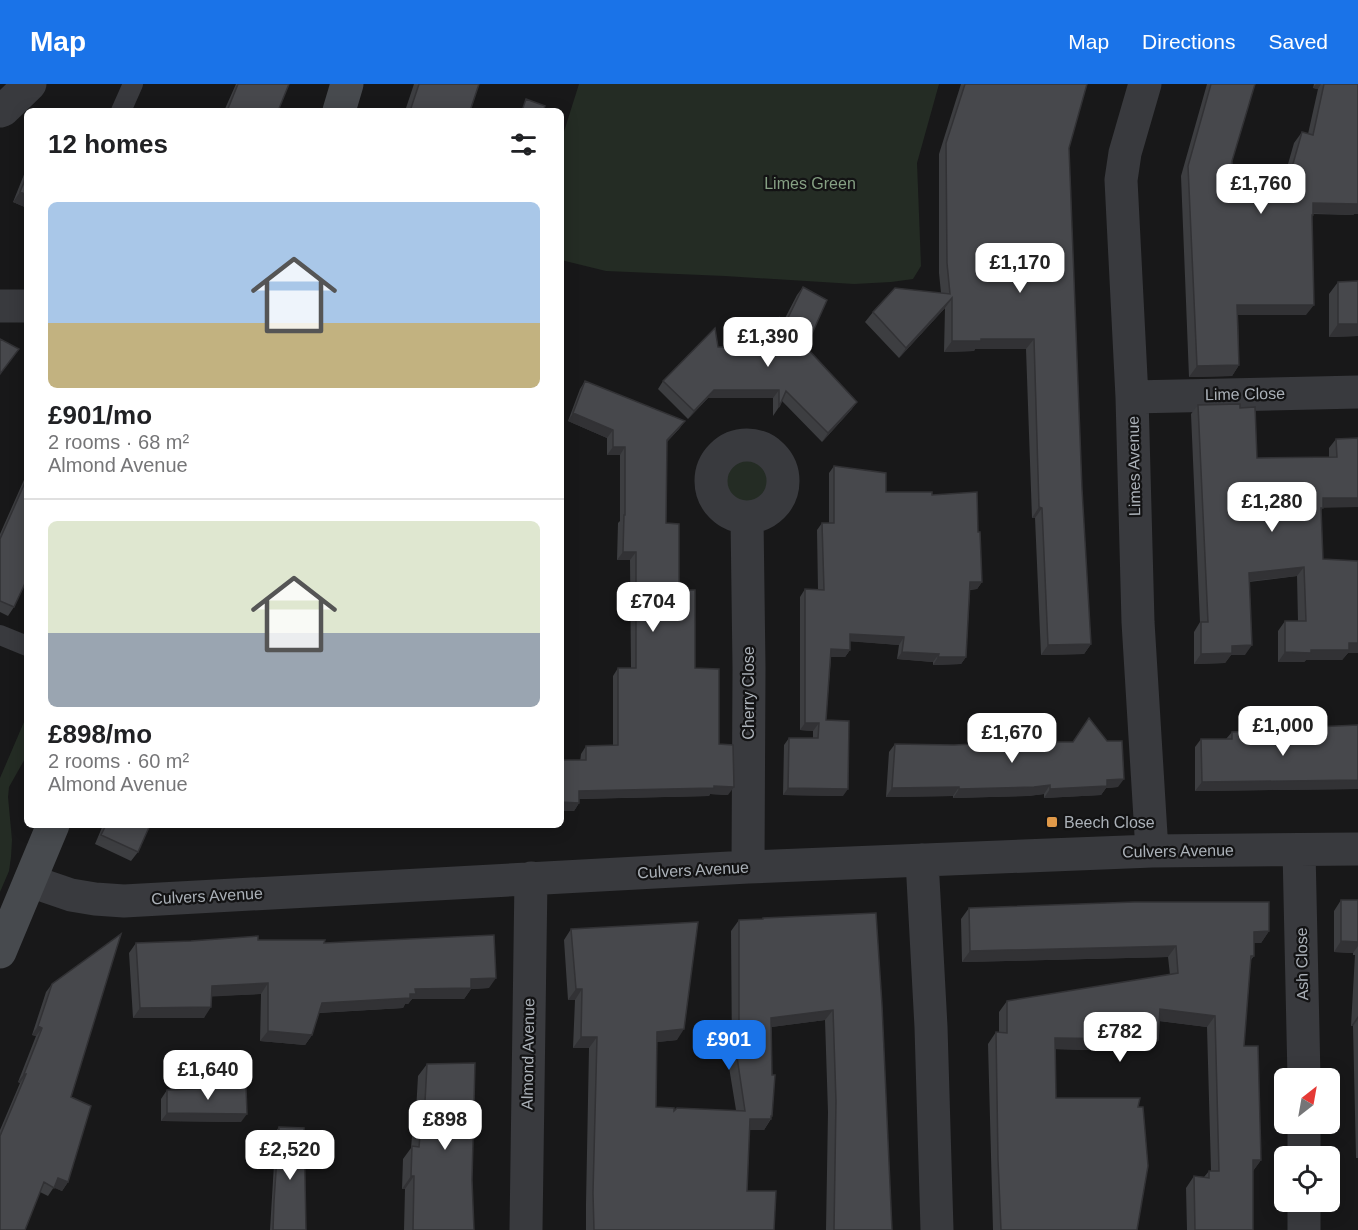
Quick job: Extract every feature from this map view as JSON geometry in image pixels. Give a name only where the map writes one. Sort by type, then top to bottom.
[{"type":"street","points":[[0,111],[30,84]]},
{"type":"street","points":[[340,108],[347,84]]},
{"type":"street","name":"Limes Avenue","points":[[1145,84],[1125,153],[1121,180],[1132,397],[1137,622],[1152,850]]},
{"type":"street","points":[[0,306],[24,306]]},
{"type":"street","name":"Lime Close","points":[[1132,397],[1358,392]]},
{"type":"street","name":"Cherry Close","points":[[747,518],[748,867]]},
{"type":"street","points":[[0,952],[52,828]]},
{"type":"street","name":"Culvers Avenue","points":[[30,881],[71,895],[124,900],[748,867],[1152,850],[1358,849]]},
{"type":"street","name":"Ash Close","points":[[1299,850],[1304,1068]]},
{"type":"street","points":[[922,860],[931,1027],[937,1230]]},
{"type":"street","name":"Almond Avenue","points":[[526,1230],[531,878]]},
{"type":"street","points":[[1304,1212],[1304,1230]]},
{"type":"lane","points":[[122,108],[133,84]]},
{"type":"lane","points":[[0,635],[24,645]]},
{"type":"green space","name":"Limes Green","points":[[579,84],[939,84],[917,163],[921,266],[913,279],[854,284],[606,271],[564,261],[564,132]]},
{"type":"green space","points":[[747,458],[763,465],[770,481],[763,497],[747,504],[731,497],[724,481],[731,465]]},
{"type":"green space","points":[[24,722],[24,760],[9,787],[8,797],[12,840],[11,857],[9,871],[0,892],[0,778]]},
{"type":"building","points":[[238,84],[289,84],[279,108],[228,108]]},
{"type":"building","points":[[419,84],[479,84],[471,108],[411,108]]},
{"type":"building","points":[[965,84],[1087,84],[1069,148],[1082,489],[1091,644],[1048,645],[1042,508],[1039,507],[1034,339],[952,341],[952,298],[906,348],[873,312],[895,288],[950,294],[947,263],[946,143]]},
{"type":"building","points":[[1211,84],[1255,84],[1232,161],[1234,200],[1283,199],[1302,132],[1313,135],[1324,84],[1358,84],[1358,204],[1313,203],[1314,305],[1237,305],[1239,365],[1197,366],[1188,166]]},
{"type":"building","points":[[526,99],[545,106],[544,108],[523,108]]},
{"type":"building","points":[[24,182],[24,194],[20,192]]},
{"type":"building","points":[[1358,281],[1358,324],[1338,324],[1338,282]]},
{"type":"building","points":[[803,287],[827,300],[806,347],[857,402],[828,433],[786,391],[779,407],[779,390],[714,390],[694,411],[663,381],[715,328],[718,347],[779,347],[780,318],[785,324]]},
{"type":"building","points":[[0,339],[19,349],[0,374]]},
{"type":"building","points":[[585,381],[685,421],[667,440],[666,523],[679,524],[679,590],[695,590],[695,668],[719,669],[719,744],[733,745],[734,787],[579,791],[579,803],[564,802],[564,760],[586,760],[586,746],[618,745],[618,668],[636,668],[636,552],[623,552],[625,447],[613,447],[613,430],[573,413]]},
{"type":"building","points":[[1240,404],[1240,408],[1255,407],[1257,458],[1337,457],[1336,439],[1358,438],[1358,498],[1323,498],[1323,508],[1321,508],[1323,559],[1358,561],[1358,643],[1349,643],[1349,650],[1311,650],[1311,653],[1285,652],[1285,621],[1306,621],[1304,567],[1249,573],[1252,645],[1232,646],[1232,653],[1201,654],[1201,622],[1208,622],[1198,405]]},
{"type":"building","points":[[834,466],[886,473],[886,492],[932,492],[932,495],[977,492],[982,582],[970,582],[966,657],[938,657],[939,654],[902,652],[904,637],[850,634],[850,650],[831,649],[826,720],[849,721],[848,789],[788,788],[789,738],[818,738],[819,723],[805,723],[805,589],[824,590],[822,523],[834,523]]},
{"type":"building","points":[[24,485],[24,585],[14,607],[0,601],[0,539]]},
{"type":"building","points":[[1089,718],[1107,741],[1122,741],[1124,779],[1107,780],[1107,786],[1050,789],[1050,785],[959,789],[959,787],[892,788],[895,744],[1073,742]]},
{"type":"building","points":[[1358,725],[1358,780],[1202,782],[1201,739],[1232,739],[1232,732],[1249,731],[1283,737],[1315,737],[1315,727]]},
{"type":"building","points":[[104,828],[149,828],[138,852],[101,835]]},
{"type":"building","points":[[1341,900],[1358,900],[1358,942],[1341,941]]},
{"type":"building","points":[[1134,902],[1269,902],[1269,931],[1254,932],[1254,956],[1251,956],[1244,1046],[1258,1046],[1261,1160],[1253,1160],[1253,1230],[1195,1230],[1194,1176],[1209,1178],[1209,1171],[1219,1171],[1215,1016],[1160,1009],[1158,1040],[1133,1037],[1134,1039],[1055,1038],[1056,1098],[1140,1098],[1138,1107],[1143,1107],[1148,1166],[1137,1230],[1001,1230],[996,1032],[1007,1033],[1007,1001],[1178,973],[1176,946],[970,951],[969,908]]},
{"type":"building","points":[[876,913],[892,1230],[834,1230],[836,1101],[833,1010],[771,1018],[772,1075],[775,1075],[772,1116],[771,1119],[750,1119],[747,1191],[776,1191],[774,1230],[594,1230],[597,1037],[581,1037],[582,989],[576,989],[571,929],[698,922],[684,1029],[657,1032],[656,1107],[674,1108],[674,1111],[677,1108],[745,1111],[736,1050],[739,1046],[739,920]]},
{"type":"building","points":[[121,934],[71,1097],[91,1106],[68,1182],[58,1178],[54,1188],[44,1182],[25,1230],[0,1230],[0,1136],[42,1028],[38,1026],[52,984]]},
{"type":"building","points":[[494,935],[496,978],[471,979],[471,988],[415,989],[416,994],[410,994],[410,998],[322,1003],[312,1035],[268,1031],[268,983],[212,986],[211,1007],[140,1008],[136,943],[258,936],[258,940],[325,940],[324,943]]},
{"type":"building","points":[[475,1063],[472,1180],[474,1230],[413,1230],[412,1146],[419,1147],[427,1064]]},
{"type":"building","points":[[246,1087],[247,1114],[167,1113],[167,1090]]},
{"type":"building","points":[[279,1127],[304,1128],[306,1230],[273,1230]]},
{"type":"place","name":"Beech Close","points":[[1052,822]]}]
